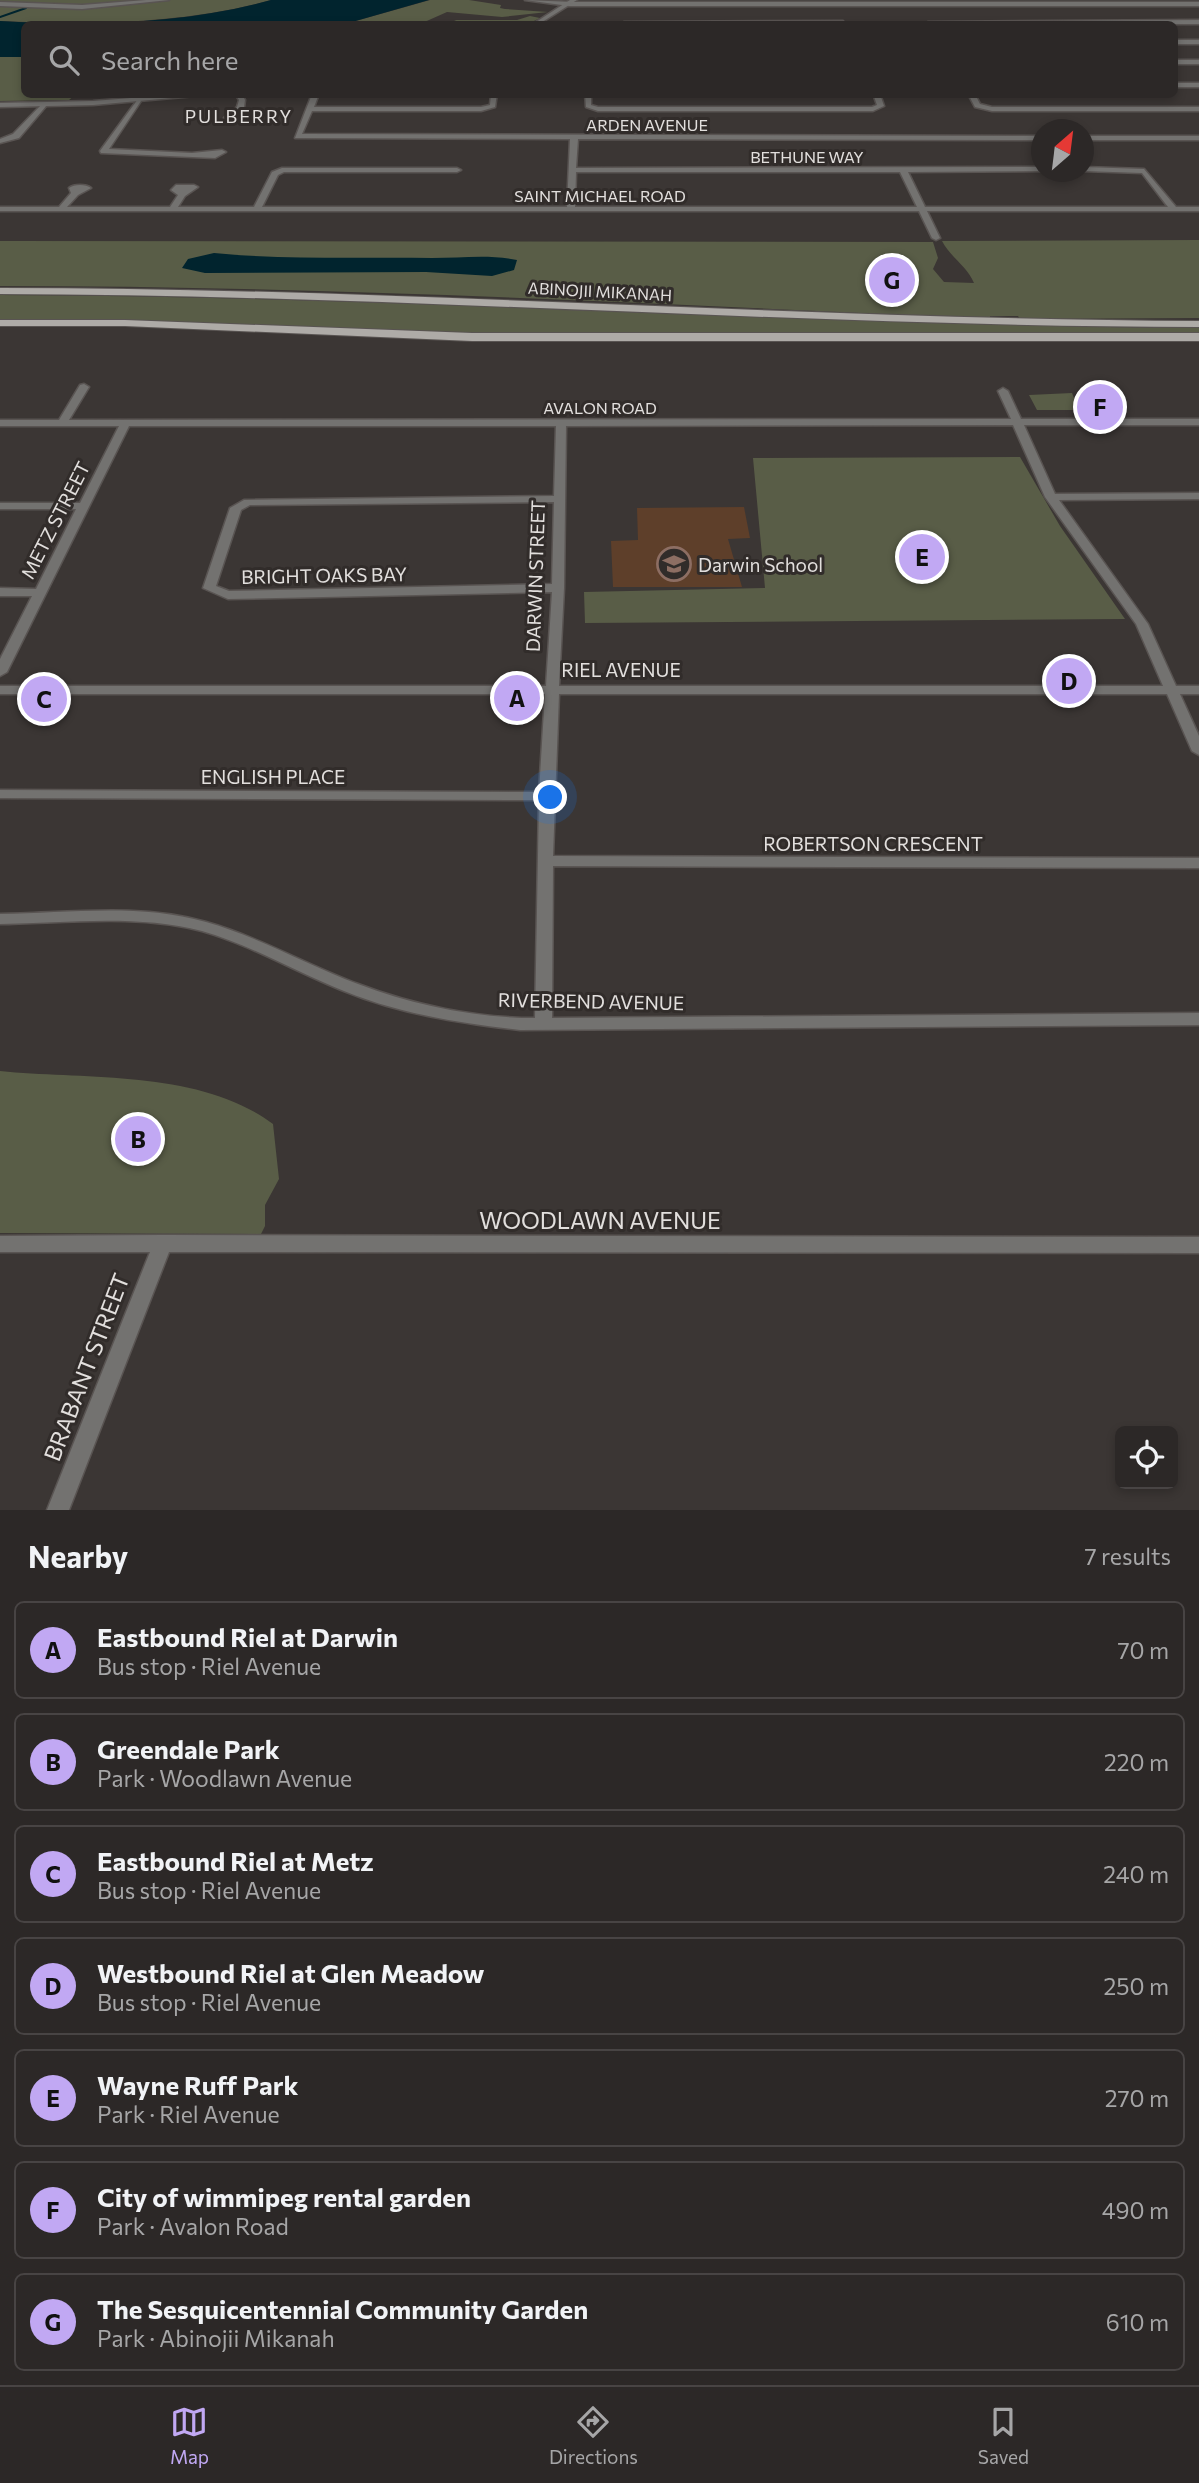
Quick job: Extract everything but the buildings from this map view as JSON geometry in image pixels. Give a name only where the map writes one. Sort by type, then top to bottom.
[{"type":"main road","name":"ABINOJII MIKANAH","points":[[0,291],[282,293],[889,320],[1199,324]]},
{"type":"main road","points":[[0,323],[175,325],[472,337],[1199,337]]},
{"type":"street","points":[[0,4],[82,7],[166,0]]},
{"type":"street","points":[[528,0],[835,5],[913,2],[1193,3],[1199,10]]},
{"type":"street","points":[[541,21],[571,2]]},
{"type":"street","points":[[835,5],[842,21]]},
{"type":"street","points":[[1178,22],[1199,22]]},
{"type":"street","points":[[1178,42],[1199,42]]},
{"type":"street","points":[[1178,62],[1199,62]]},
{"type":"street","points":[[1178,85],[1199,85]]},
{"type":"street","points":[[0,105],[171,98]]},
{"type":"street","points":[[236,115],[242,103],[240,98]]},
{"type":"street","name":"ARDEN AVENUE","points":[[314,98],[298,136],[1031,138]]},
{"type":"street","points":[[309,109],[486,109],[493,106],[494,98]]},
{"type":"street","points":[[588,98],[588,106],[598,109],[873,109],[881,106],[878,98]]},
{"type":"street","points":[[973,98],[977,106],[992,109],[1199,110]]},
{"type":"street","points":[[138,101],[104,151],[195,153]]},
{"type":"street","points":[[0,141],[16,136],[44,105]]},
{"type":"street","points":[[571,209],[574,138]]},
{"type":"street","points":[[1094,138],[1199,138]]},
{"type":"street","name":"BETHUNE WAY","points":[[572,170],[1031,169]]},
{"type":"street","points":[[1094,169],[1144,171],[1174,209]]},
{"type":"street","points":[[257,208],[275,174],[282,170],[457,170]]},
{"type":"street","points":[[903,170],[936,238]]},
{"type":"street","points":[[62,208],[75,193]]},
{"type":"street","points":[[173,208],[182,194]]},
{"type":"street","name":"SAINT MICHAEL ROAD","points":[[0,209],[1199,209]]},
{"type":"street","points":[[63,422],[84,387]]},
{"type":"street","points":[[1003,391],[1051,497],[1142,624],[1199,751]]},
{"type":"street","name":"METZ STREET","points":[[0,672],[126,422]]},
{"type":"street","name":"AVALON ROAD","points":[[0,423],[1199,422]]},
{"type":"street","name":"DARWIN STREET","points":[[543,1024],[546,796],[558,588],[561,423]]},
{"type":"street","points":[[1051,497],[1199,496]]},
{"type":"street","name":"BRIGHT OAKS BAY","points":[[558,588],[228,595],[209,588],[236,508],[248,502],[560,499]]},
{"type":"street","points":[[0,506],[84,506]]},
{"type":"street","points":[[0,592],[41,593]]},
{"type":"street","name":"RIEL AVENUE","points":[[0,690],[1199,690]]},
{"type":"street","name":"ENGLISH PLACE","points":[[0,794],[546,796]]},
{"type":"street","name":"ROBERTSON CRESCENT","points":[[547,861],[1199,863]]},
{"type":"street","name":"RIVERBEND AVENUE","points":[[0,919],[142,919],[198,925],[248,939],[372,996],[443,1014],[543,1024],[1199,1019]]},
{"type":"street","name":"WOODLAWN AVENUE","points":[[0,1244],[1199,1245]]},
{"type":"street","name":"BRABANT STREET","points":[[58,1510],[163,1244]]},
{"type":"green space","points":[[0,0],[271,0],[205,14],[137,21],[0,21]]},
{"type":"green space","points":[[430,0],[469,0],[501,5],[500,8],[505,9],[548,12],[502,17],[447,12],[427,21],[356,21]]},
{"type":"green space","points":[[530,16],[540,18],[534,21],[454,20],[517,20]]},
{"type":"green space","points":[[0,57],[21,57],[21,98],[71,98],[69,100],[0,101]]},
{"type":"green space","points":[[1199,240],[1199,318],[1020,319],[1018,316],[990,316],[990,319],[371,292],[0,286],[0,241],[933,242],[938,258],[933,269],[944,282],[974,283],[942,241]]},
{"type":"green space","points":[[0,295],[300,300],[899,322],[1199,328],[1199,332],[473,335],[0,321]]},
{"type":"green space","points":[[1081,390],[1109,391],[1119,413],[1088,413]]},
{"type":"green space","points":[[1072,393],[1079,410],[1037,410],[1029,395]]},
{"type":"green space","points":[[1020,457],[1060,526],[1125,619],[585,623],[584,592],[765,588],[753,458]]},
{"type":"green space","points":[[0,1071],[105,1077],[177,1085],[244,1106],[273,1124],[279,1179],[265,1205],[265,1226],[261,1234],[0,1233]]},
{"type":"water","points":[[271,0],[429,0],[356,21],[137,21],[171,19]]},
{"type":"water","points":[[0,21],[21,22],[21,57],[0,57]]},
{"type":"water","points":[[214,253],[296,257],[485,257],[517,260],[514,270],[492,276],[426,272],[205,273],[182,268],[188,259]]},
{"type":"waterway","points":[[0,17],[26,8]]},
{"type":"place","name":"The Sesquicentennial Community Garden","points":[[892,280]]},
{"type":"place","name":"City of wimmipeg rental garden","points":[[1100,407]]},
{"type":"place","name":"Wayne Ruff Park","points":[[922,557]]},
{"type":"place","name":"Darwin School","points":[[674,564]]},
{"type":"place","name":"Westbound Riel at Glen Meadow","points":[[1069,681]]},
{"type":"place","name":"Eastbound Riel at Darwin","points":[[517,698]]},
{"type":"place","name":"Eastbound Riel at Metz","points":[[44,699]]},
{"type":"place","name":"Greendale Park","points":[[138,1139]]},
{"type":"district","name":"PULBERRY","points":[[239,116]]}]
